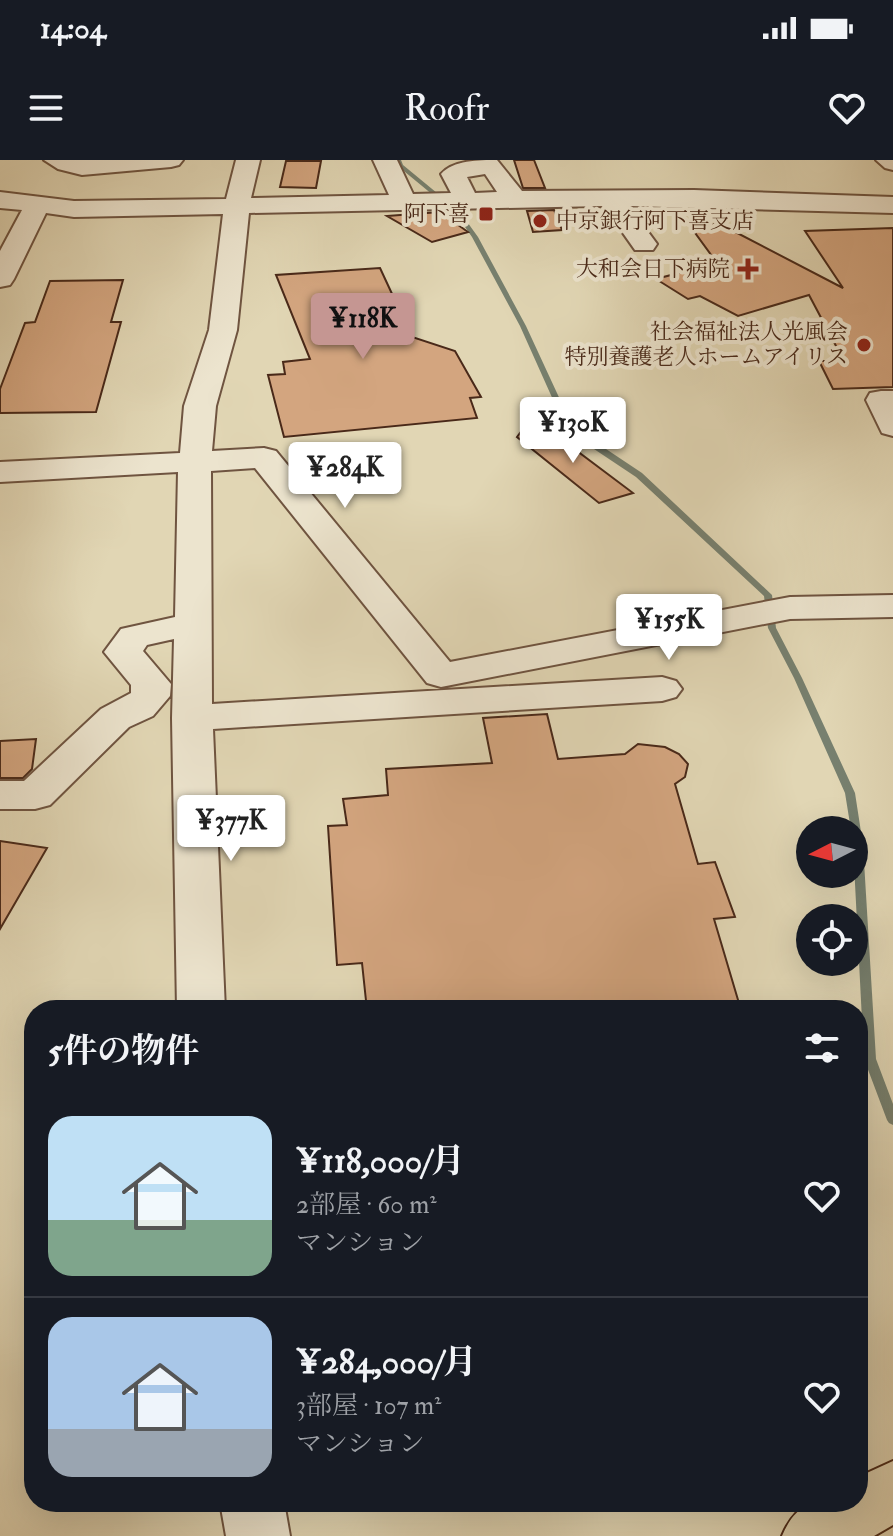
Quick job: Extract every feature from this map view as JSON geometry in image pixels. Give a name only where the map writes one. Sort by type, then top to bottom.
[{"type":"highway","points":[[868,1505],[893,1491]]},
{"type":"highway","points":[[814,1536],[856,1512]]},
{"type":"street","points":[[56,160],[78,168],[93,169]]},
{"type":"street","points":[[0,181],[49,183],[113,163],[171,160]]},
{"type":"street","points":[[201,1000],[192,718],[195,461],[200,406],[223,330],[237,206],[248,160]]},
{"type":"street","points":[[385,160],[405,203]]},
{"type":"street","points":[[888,160],[893,163]]},
{"type":"street","points":[[450,202],[453,174],[490,163],[515,200]]},
{"type":"street","points":[[612,199],[644,244]]},
{"type":"street","points":[[0,200],[101,209],[612,199],[893,205]]},
{"type":"street","points":[[0,279],[28,219],[39,205]]},
{"type":"street","points":[[893,400],[881,400],[893,426]]},
{"type":"street","points":[[0,472],[264,458],[441,675],[790,608],[893,606]]},
{"type":"street","points":[[0,795],[35,795],[115,718],[139,707],[150,696],[151,684],[123,652],[134,637],[192,624]]},
{"type":"street","points":[[192,718],[662,689]]},
{"type":"street","points":[[254,1512],[258,1536]]},
{"type":"building","points":[[514,160],[534,160],[545,188],[523,188]]},
{"type":"building","points":[[286,161],[321,161],[316,188],[280,187]]},
{"type":"building","name":"中京銀行阿下喜支店","points":[[554,210],[562,230],[533,232],[527,211]]},
{"type":"building","points":[[440,212],[468,232],[432,242],[387,216]]},
{"type":"building","points":[[718,223],[843,288],[805,231],[893,228],[893,387],[833,389],[819,361],[844,361],[809,295],[738,316],[700,296],[688,299],[656,279],[717,263],[693,230]]},
{"type":"building","points":[[380,268],[412,337],[455,351],[481,397],[470,398],[477,418],[284,437],[268,375],[285,374],[283,362],[310,359],[276,275]]},
{"type":"building","points":[[123,280],[111,322],[121,322],[96,412],[0,413],[0,389],[25,323],[35,322],[50,281]]},
{"type":"building","points":[[529,421],[548,435],[553,433],[633,493],[599,503],[517,437]]},
{"type":"building","points":[[547,714],[558,759],[625,754],[638,744],[665,747],[679,754],[688,764],[685,777],[675,784],[698,864],[715,862],[735,917],[714,919],[738,1000],[366,1000],[362,963],[337,965],[328,826],[347,825],[343,799],[388,795],[386,769],[492,763],[483,718]]},
{"type":"building","points":[[36,739],[32,769],[23,778],[0,778],[0,741]]},
{"type":"building","points":[[0,841],[47,848],[0,929]]},
{"type":"waterway","points":[[398,160],[401,166],[458,213],[475,237],[523,326],[566,420],[579,435],[639,475],[768,595],[772,628],[850,793],[858,845],[867,1000]]},
{"type":"waterway","points":[[868,1023],[870,1059],[893,1120]]},
{"type":"place","name":"阿下喜","points":[[486,214]]},
{"type":"place","name":"中京銀行阿下喜支店","points":[[540,221]]},
{"type":"place","name":"大和会日下病院","points":[[748,269]]},
{"type":"place","name":"社会福祉法人光風会 特別養護老人ホームアイリス","points":[[864,345]]}]
